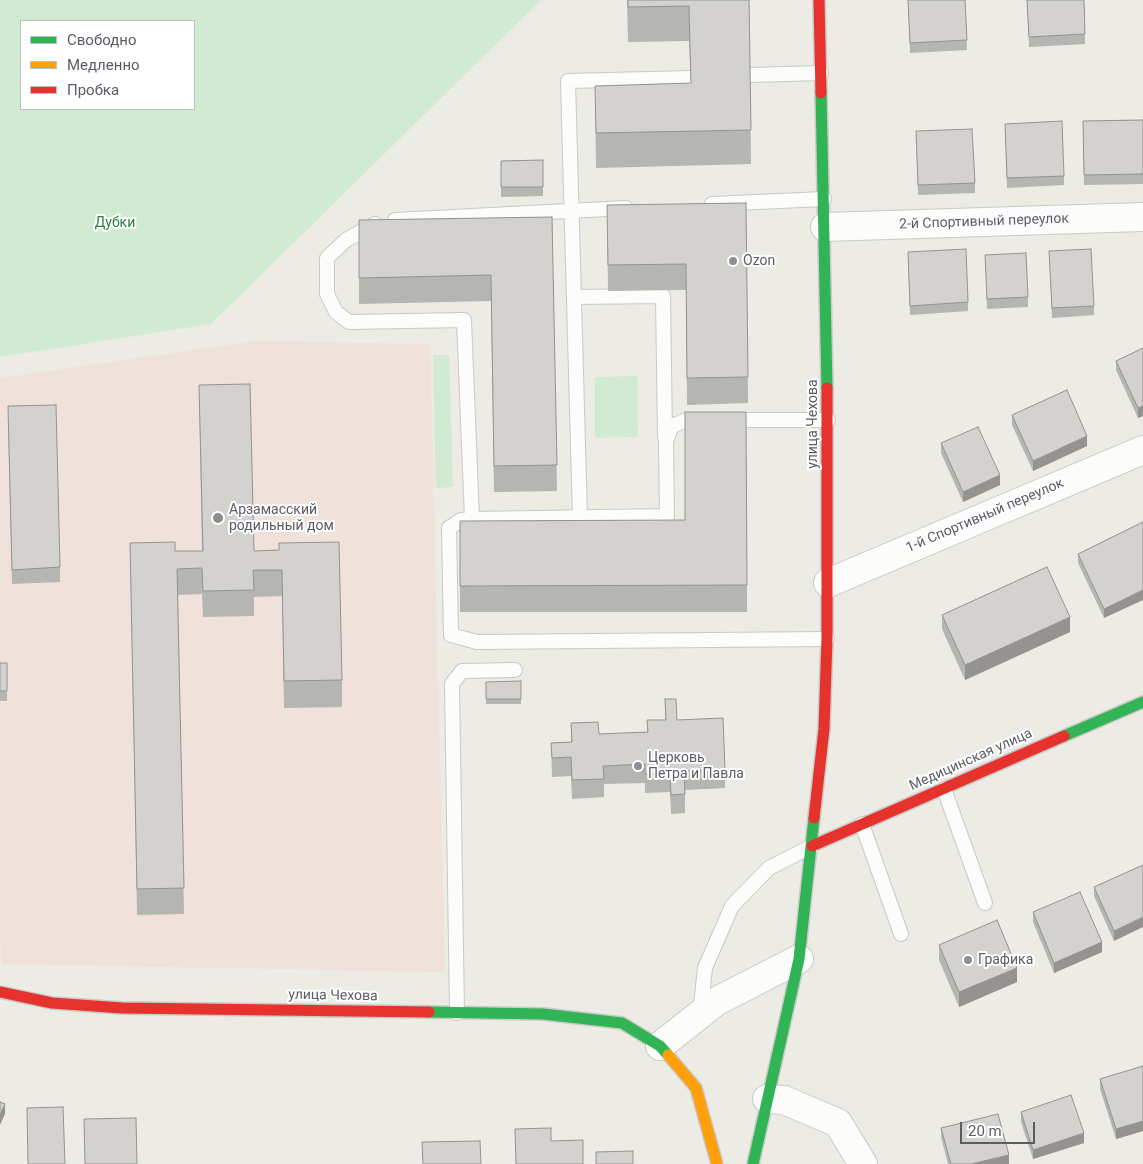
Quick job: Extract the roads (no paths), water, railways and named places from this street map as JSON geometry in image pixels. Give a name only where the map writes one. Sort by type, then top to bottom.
[{"type":"street","name":"улица Чехова","points":[[752,1164],[799,959],[824,729],[828,639],[828,420],[819,0]]},
{"type":"street","name":"2-й Спортивный переулок","points":[[825,227],[1143,218]]},
{"type":"street","name":"1-й Спортивный переулок","points":[[828,583],[1143,450]]},
{"type":"street","name":"Медицинская улица","points":[[812,846],[1143,702]]},
{"type":"street","points":[[660,1046],[717,1001],[799,959]]},
{"type":"street","name":"улица Чехова","points":[[0,992],[52,1003],[122,1008],[544,1014],[622,1023],[660,1046],[696,1088],[717,1164]]},
{"type":"street","points":[[767,1099],[784,1100],[838,1123],[863,1164]]},
{"type":"lane","points":[[750,75],[821,73]]},
{"type":"lane","points":[[580,518],[568,81],[690,78]]},
{"type":"lane","points":[[698,205],[824,200]]},
{"type":"lane","points":[[472,520],[464,320],[349,322],[336,312],[327,294],[327,258],[346,240],[380,220],[640,207]]},
{"type":"lane","points":[[574,297],[663,296],[667,516],[461,520],[448,528],[451,635],[476,642],[828,639]]},
{"type":"lane","points":[[666,441],[672,426],[686,420],[828,420]]},
{"type":"lane","points":[[458,1013],[452,684],[462,671],[515,670]]},
{"type":"lane","points":[[944,789],[985,903]]},
{"type":"lane","points":[[862,824],[901,934]]},
{"type":"lane","points":[[700,1014],[705,968],[732,906],[769,868],[812,846]]},
{"type":"place","name":"Ozon","points":[[733,261]]},
{"type":"place","name":"Арзамасский родильный дом","points":[[218,518]]},
{"type":"place","name":"Церковь Петра и Павла","points":[[638,766]]},
{"type":"place","name":"Графика","points":[[968,960]]},
{"type":"park label","name":"Дубки","points":[[115,223]]}]
